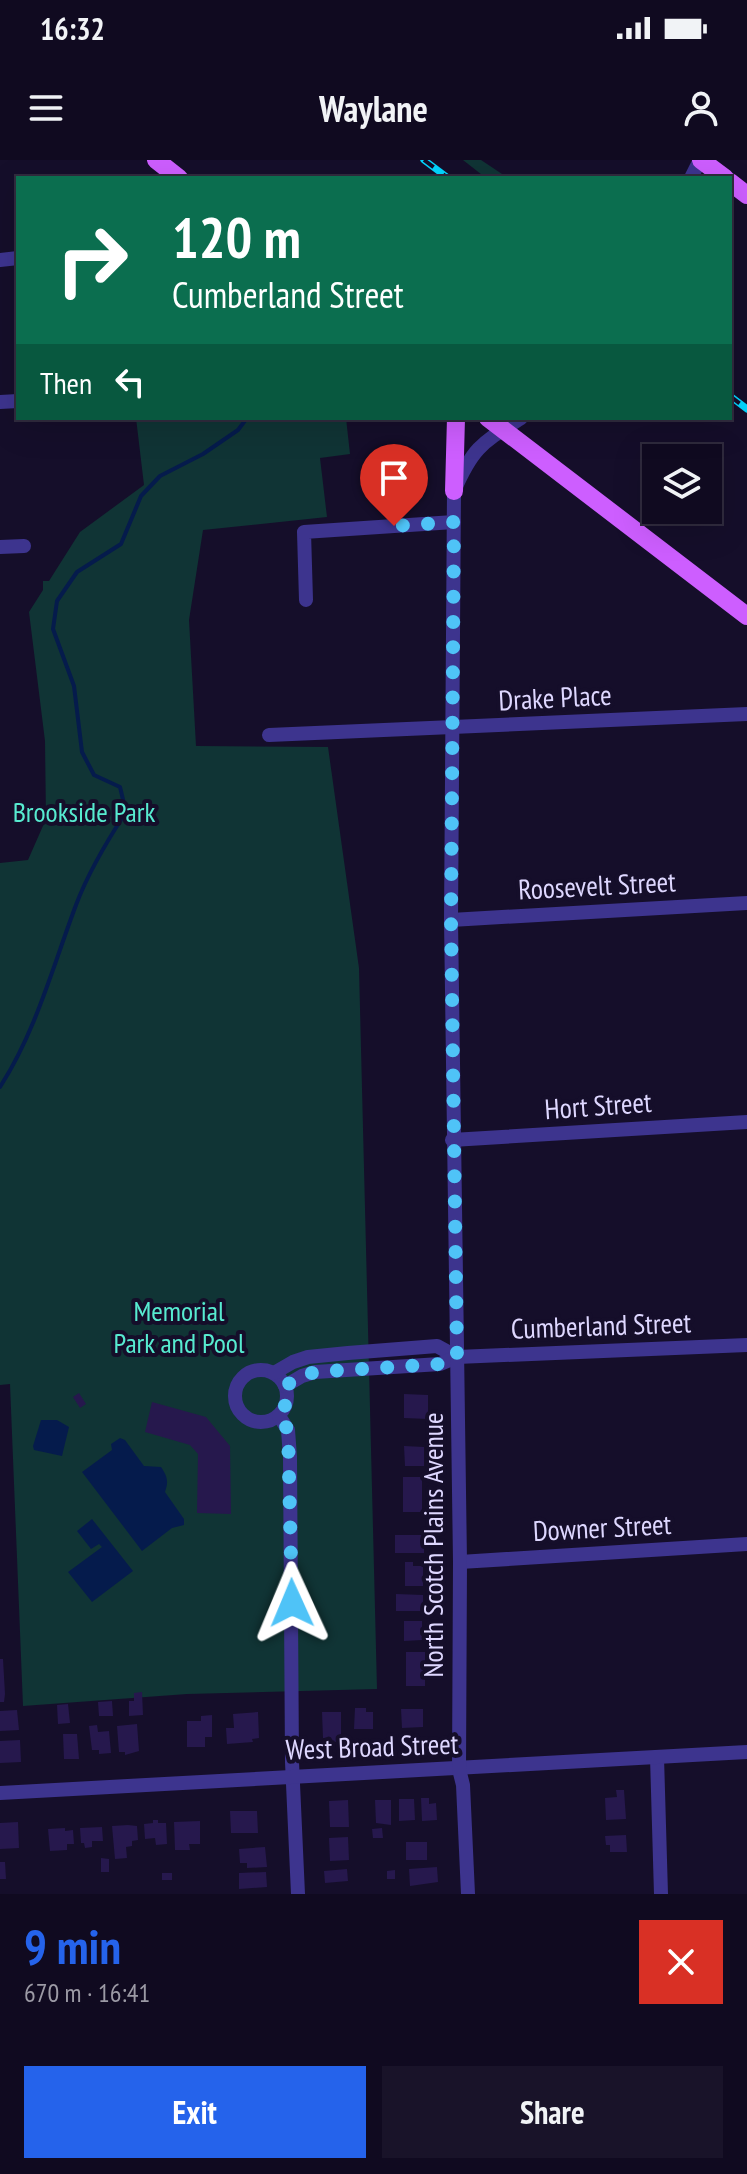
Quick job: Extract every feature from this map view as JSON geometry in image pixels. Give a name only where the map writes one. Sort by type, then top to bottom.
[{"type":"main road","points":[[156,160],[176,176]]},
{"type":"main road","points":[[701,160],[722,176]]},
{"type":"main road","points":[[454,491],[456,420]]},
{"type":"main road","points":[[496,424],[747,616]]},
{"type":"street","name":"North Scotch Plains Avenue","points":[[468,1894],[463,1785],[459,1769],[460,1562],[452,1140],[454,491],[471,457],[496,424]]},
{"type":"street","points":[[306,600],[304,532],[454,522]]},
{"type":"street","points":[[0,547],[24,546]]},
{"type":"street","name":"Drake Place","points":[[269,735],[747,714]]},
{"type":"street","name":"Roosevelt Street","points":[[451,920],[747,903]]},
{"type":"street","name":"Hort Street","points":[[452,1140],[747,1122]]},
{"type":"street","name":"Cumberland Street","points":[[285,1386],[315,1372],[440,1364],[457,1357],[747,1345]]},
{"type":"street","name":"Cumberland Street","points":[[274,1373],[308,1357],[348,1353],[437,1346],[457,1357]]},
{"type":"street","points":[[259,1370],[274,1373],[285,1386],[287,1402],[279,1416],[264,1423],[247,1419],[236,1407],[235,1390],[244,1376],[259,1370]]},
{"type":"street","points":[[279,1416],[288,1430],[290,1457],[293,1775],[298,1894]]},
{"type":"street","name":"Downer Street","points":[[460,1562],[747,1544]]},
{"type":"street","name":"West Broad Street","points":[[0,1793],[747,1752]]},
{"type":"street","points":[[657,1757],[661,1894]]},
{"type":"green space","points":[[463,160],[481,160],[505,176],[483,176]]},
{"type":"green space","name":"Memorial Park and Pool","points":[[136,420],[346,420],[350,454],[320,458],[327,517],[203,530],[189,620],[196,746],[328,747],[359,968],[377,1689],[187,1694],[23,1706],[10,1384],[0,1385],[0,863],[28,860],[46,819],[45,741],[29,612],[43,590],[43,581],[49,581],[80,532],[144,485]]},
{"type":"water","points":[[41,1420],[57,1420],[69,1427],[62,1456],[34,1450]]},
{"type":"water","points":[[120,1438],[125,1440],[144,1466],[161,1467],[167,1479],[165,1492],[184,1519],[184,1525],[172,1528],[142,1551],[82,1472],[112,1450],[111,1444]]},
{"type":"water","points":[[92,1519],[133,1571],[92,1602],[68,1572],[102,1547],[99,1544],[91,1549],[77,1531]]},
{"type":"building","points":[[79,1393],[86,1404],[80,1408],[73,1397]]},
{"type":"building","points":[[404,1394],[428,1395],[428,1419],[404,1418]]},
{"type":"building","points":[[152,1402],[206,1417],[230,1446],[231,1514],[197,1513],[198,1454],[190,1445],[145,1432]]},
{"type":"building","points":[[404,1446],[424,1447],[424,1466],[405,1466]]},
{"type":"building","points":[[403,1477],[422,1477],[422,1512],[403,1512]]},
{"type":"building","points":[[395,1535],[424,1535],[424,1553],[395,1553]]},
{"type":"building","points":[[405,1562],[423,1566],[423,1586],[405,1586]]},
{"type":"building","points":[[396,1594],[423,1595],[423,1611],[396,1611]]},
{"type":"building","points":[[404,1621],[422,1621],[422,1640],[404,1641]]},
{"type":"building","points":[[406,1652],[425,1652],[425,1686],[406,1686]]},
{"type":"building","points":[[0,1659],[3,1659],[4,1702],[0,1702]]},
{"type":"building","points":[[142,1692],[143,1715],[129,1716],[129,1701],[134,1701],[134,1693]]},
{"type":"building","points":[[112,1701],[113,1716],[99,1716],[98,1702]]},
{"type":"building","points":[[68,1704],[70,1723],[58,1724],[57,1705]]},
{"type":"building","points":[[355,1708],[373,1712],[373,1729],[354,1729]]},
{"type":"building","points":[[401,1709],[423,1709],[423,1727],[402,1728]]},
{"type":"building","points":[[17,1710],[19,1730],[0,1731],[0,1711]]},
{"type":"building","points":[[258,1712],[259,1738],[252,1739],[253,1742],[227,1744],[226,1728],[234,1728],[233,1714]]},
{"type":"building","points":[[322,1712],[341,1712],[341,1742],[328,1742],[328,1738],[323,1738]]},
{"type":"building","points":[[212,1715],[212,1737],[205,1737],[205,1747],[187,1747],[187,1721],[201,1721],[201,1716]]},
{"type":"building","points":[[137,1724],[139,1751],[125,1755],[125,1752],[119,1752],[117,1726]]},
{"type":"building","points":[[97,1725],[98,1732],[109,1731],[111,1753],[99,1754],[99,1750],[92,1750],[89,1726]]},
{"type":"building","points":[[63,1734],[77,1734],[79,1759],[64,1759]]},
{"type":"building","points":[[20,1740],[21,1762],[0,1763],[0,1741]]},
{"type":"building","points":[[616,1790],[624,1790],[626,1819],[606,1820],[605,1798],[617,1797]]},
{"type":"building","points":[[421,1798],[429,1798],[429,1804],[436,1803],[437,1820],[422,1821]]},
{"type":"building","points":[[399,1799],[414,1799],[415,1820],[399,1821]]},
{"type":"building","points":[[348,1800],[349,1827],[330,1827],[329,1801]]},
{"type":"building","points":[[375,1800],[391,1800],[391,1825],[376,1823]]},
{"type":"building","points":[[230,1811],[257,1811],[258,1833],[231,1833]]},
{"type":"building","points":[[153,1820],[166,1823],[167,1844],[156,1845],[155,1838],[145,1839],[144,1824],[153,1823]]},
{"type":"building","points":[[200,1821],[200,1844],[189,1844],[190,1850],[175,1850],[174,1822]]},
{"type":"building","points":[[18,1822],[19,1848],[0,1849],[0,1823]]},
{"type":"building","points":[[112,1826],[137,1826],[138,1840],[126,1847],[127,1858],[115,1859]]},
{"type":"building","points":[[102,1827],[103,1841],[92,1841],[92,1847],[85,1848],[81,1843],[80,1828]]},
{"type":"building","points":[[65,1828],[65,1831],[73,1830],[74,1844],[67,1844],[67,1850],[50,1851],[48,1829]]},
{"type":"building","points":[[382,1828],[383,1838],[373,1838],[372,1829]]},
{"type":"building","points":[[626,1835],[627,1852],[610,1852],[605,1836]]},
{"type":"building","points":[[348,1837],[349,1860],[330,1861],[329,1838]]},
{"type":"building","points":[[406,1842],[427,1842],[427,1860],[406,1860]]},
{"type":"building","points":[[265,1847],[267,1867],[247,1868],[247,1863],[240,1863],[239,1849]]},
{"type":"building","points":[[101,1858],[109,1859],[109,1872],[101,1872]]},
{"type":"building","points":[[0,1862],[5,1862],[6,1879],[0,1879]]},
{"type":"building","points":[[437,1867],[438,1882],[410,1886],[409,1869]]},
{"type":"building","points":[[347,1869],[348,1881],[325,1883],[324,1871]]},
{"type":"building","points":[[395,1870],[395,1879],[387,1879],[387,1871]]},
{"type":"building","points":[[266,1872],[267,1887],[239,1889],[239,1873]]},
{"type":"building","points":[[162,1873],[172,1873],[172,1880],[162,1880]]},
{"type":"waterway","points":[[0,1087],[34,1021],[86,881],[126,812],[120,787],[94,775],[82,752],[74,686],[53,629],[57,601],[77,572],[121,544],[141,496],[160,476],[203,454],[238,430],[246,420]]},
{"type":"railway","points":[[424,160],[445,176]]},
{"type":"railway","points":[[732,398],[747,409]]},
{"type":"route","points":[[292,1603],[290,1457],[288,1430],[279,1416],[287,1402],[285,1386],[315,1372],[440,1364],[457,1357],[451,920],[454,522],[394,526]]},
{"type":"park label","name":"Brookside Park","points":[[84,811]]}]
